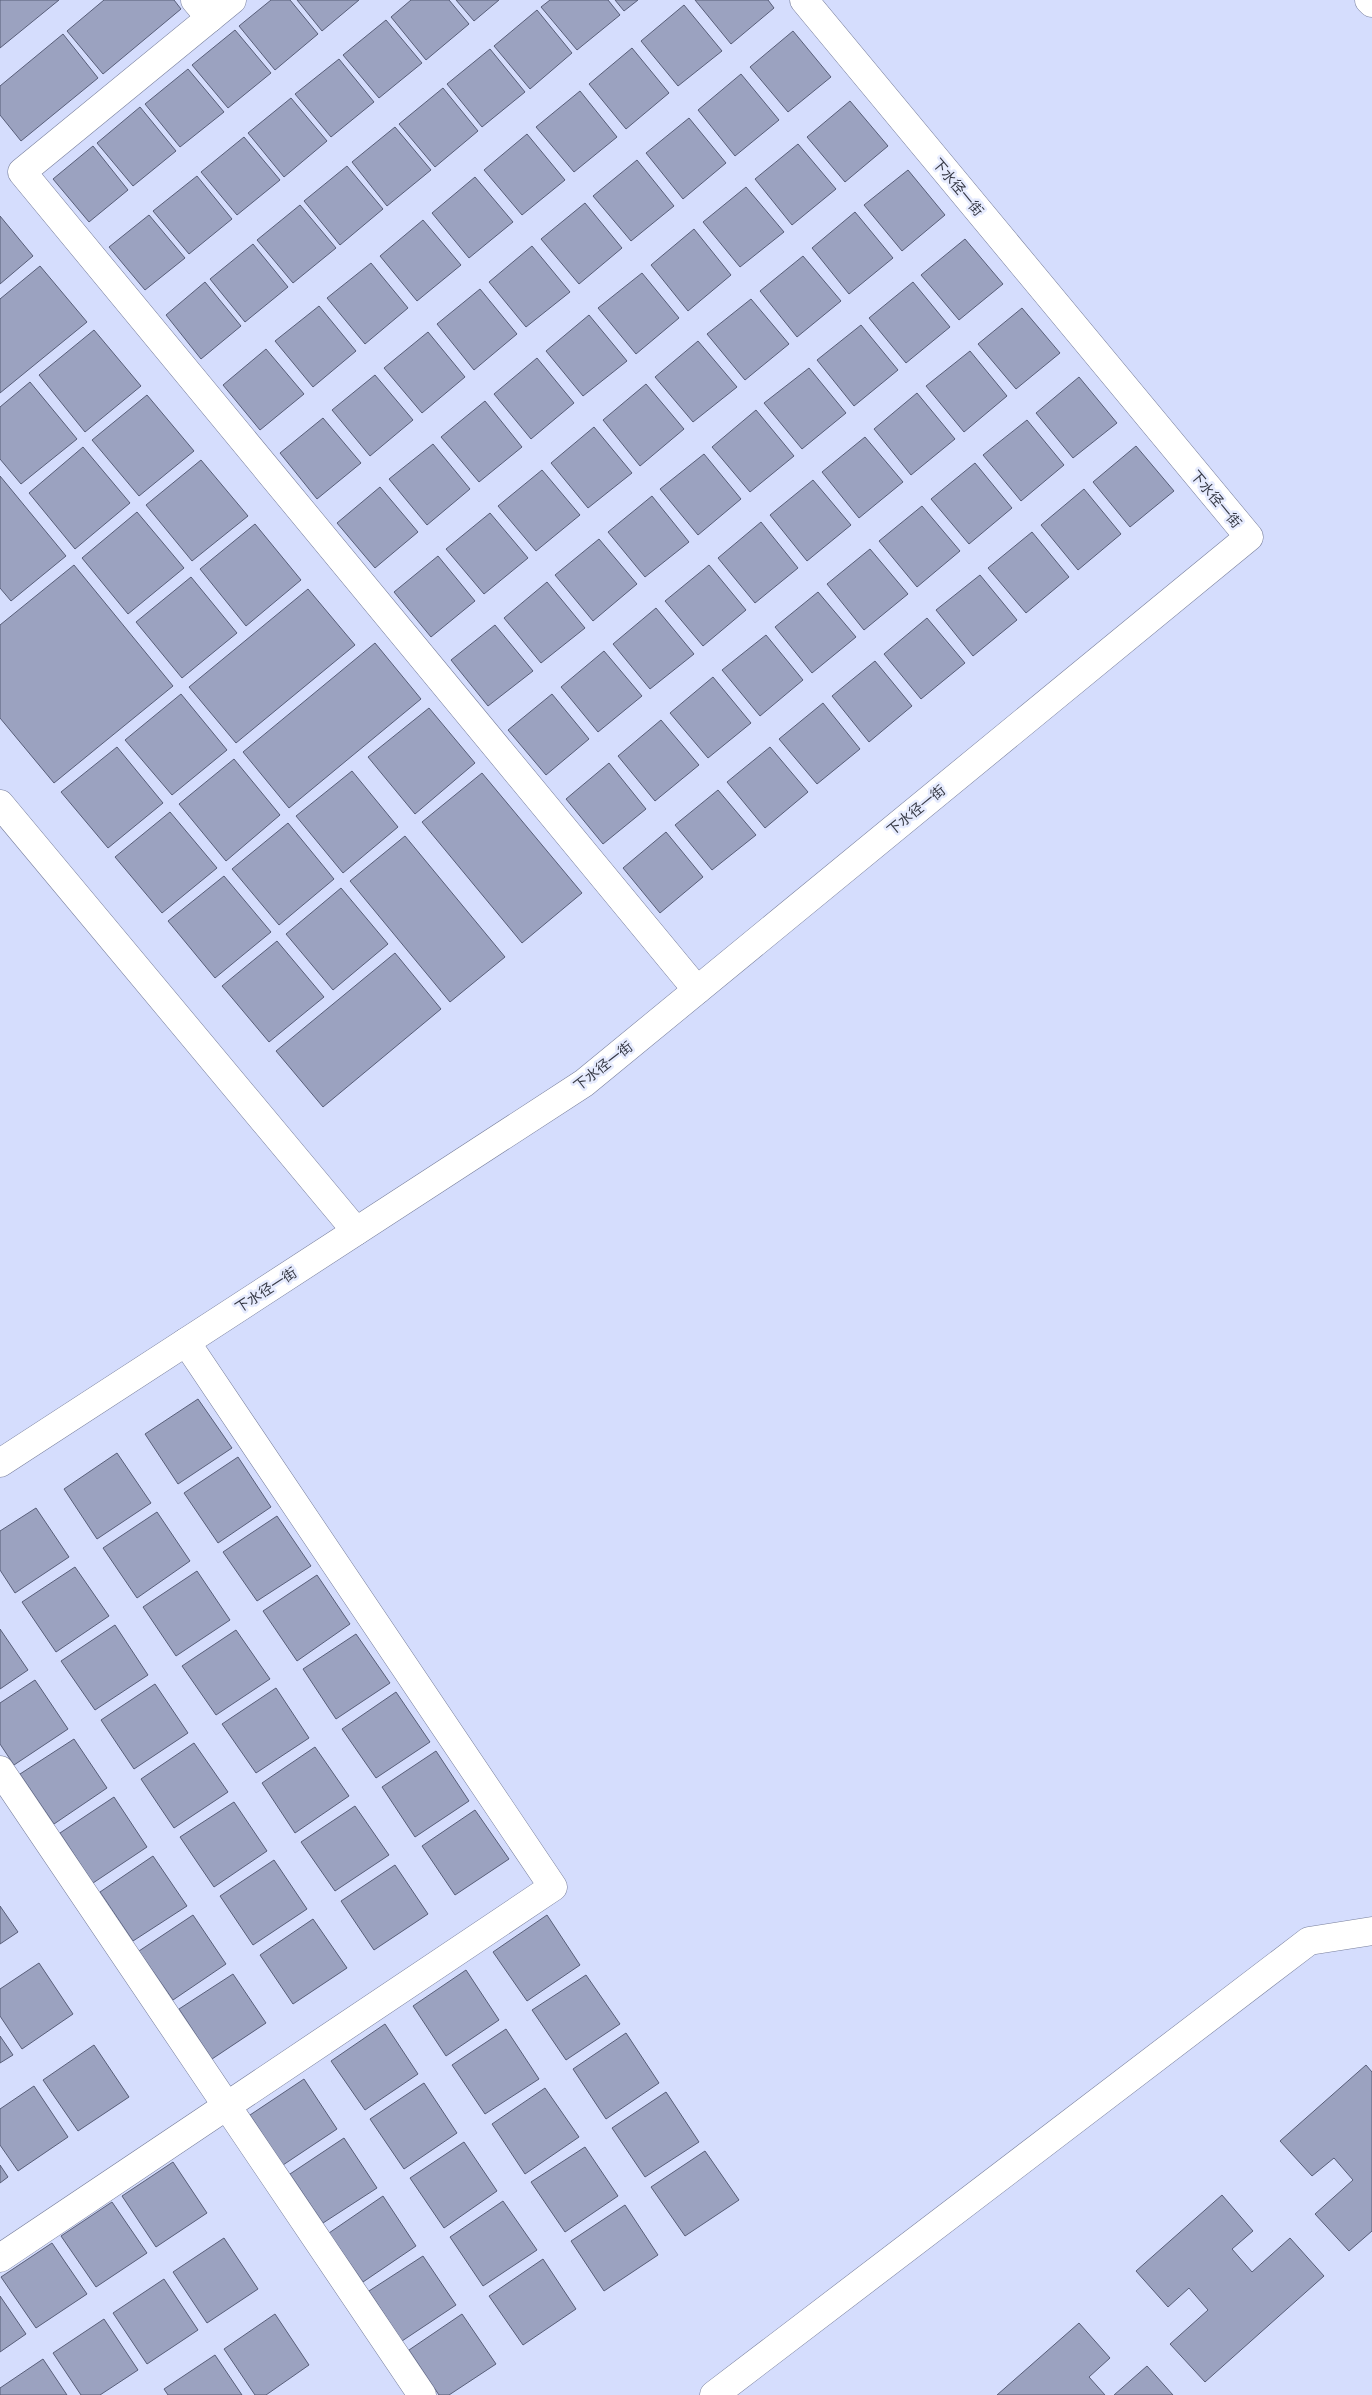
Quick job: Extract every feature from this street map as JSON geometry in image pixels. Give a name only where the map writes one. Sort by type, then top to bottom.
[{"type":"street","points":[[232,0],[203,9],[22,172],[698,990]]},
{"type":"street","name":"下水径一街","points":[[0,1463],[584,1083],[1248,538],[804,0]]},
{"type":"street","points":[[1369,0],[1372,4]]},
{"type":"street","points":[[0,804],[356,1232]]},
{"type":"street","points":[[0,2258],[553,1886],[186,1342]]},
{"type":"street","points":[[0,1770],[422,2395]]},
{"type":"street","points":[[714,2395],[1309,1941],[1372,1931]]},
{"type":"building","points":[[0,0],[59,0],[0,48]]},
{"type":"building","points":[[104,0],[174,0],[181,9],[103,74],[67,31]]},
{"type":"building","points":[[271,0],[290,0],[318,34],[275,70],[239,26]]},
{"type":"building","points":[[297,0],[359,0],[322,31]]},
{"type":"building","points":[[411,0],[449,0],[469,24],[426,60],[391,17]]},
{"type":"building","points":[[456,0],[499,0],[474,21]]},
{"type":"building","points":[[550,0],[608,0],[620,15],[577,50],[541,7]]},
{"type":"building","points":[[615,0],[638,0],[624,11]]},
{"type":"building","points":[[695,0],[768,0],[774,8],[731,44]]},
{"type":"building","points":[[684,5],[722,51],[678,86],[641,41]]},
{"type":"building","points":[[537,10],[572,53],[530,89],[494,46]]},
{"type":"building","points":[[386,20],[422,63],[379,98],[343,55]]},
{"type":"building","points":[[235,30],[271,73],[228,108],[192,65]]},
{"type":"building","points":[[793,31],[831,77],[788,112],[750,67]]},
{"type":"building","points":[[63,34],[98,78],[21,141],[0,115],[0,86]]},
{"type":"building","points":[[632,48],[669,93],[626,129],[589,84]]},
{"type":"building","points":[[490,49],[525,92],[482,127],[447,84]]},
{"type":"building","points":[[339,59],[374,102],[331,137],[295,94]]},
{"type":"building","points":[[188,69],[224,112],[180,147],[145,104]]},
{"type":"building","points":[[741,74],[779,120],[735,156],[698,110]]},
{"type":"building","points":[[443,88],[478,131],[435,167],[399,124]]},
{"type":"building","points":[[580,91],[617,137],[574,172],[536,127]]},
{"type":"building","points":[[291,98],[327,141],[284,177],[248,133]]},
{"type":"building","points":[[850,101],[888,146],[845,182],[807,137]]},
{"type":"building","points":[[140,107],[176,151],[133,186],[97,143]]},
{"type":"building","points":[[689,118],[726,163],[683,199],[646,153]]},
{"type":"building","points":[[395,127],[431,170],[387,206],[352,162]]},
{"type":"building","points":[[527,134],[565,180],[522,215],[484,170]]},
{"type":"building","points":[[244,137],[280,180],[237,215],[201,172]]},
{"type":"building","points":[[798,144],[836,189],[792,225],[755,179]]},
{"type":"building","points":[[93,146],[128,190],[89,222],[53,179]]},
{"type":"building","points":[[637,160],[674,206],[631,241],[593,196]]},
{"type":"building","points":[[347,166],[383,209],[340,245],[304,201]]},
{"type":"building","points":[[908,170],[945,215],[902,251],[864,205]]},
{"type":"building","points":[[197,176],[232,219],[189,254],[153,211]]},
{"type":"building","points":[[475,177],[513,222],[469,258],[432,213]]},
{"type":"building","points":[[746,187],[784,232],[740,267],[703,222]]},
{"type":"building","points":[[585,203],[622,248],[579,284],[541,239]]},
{"type":"building","points":[[300,205],[336,248],[293,283],[257,240]]},
{"type":"building","points":[[855,212],[893,258],[849,294],[812,248]]},
{"type":"building","points":[[149,215],[185,258],[145,290],[109,247]]},
{"type":"building","points":[[0,216],[33,256],[0,284]]},
{"type":"building","points":[[423,220],[461,265],[417,301],[380,256]]},
{"type":"building","points":[[694,229],[731,275],[688,311],[651,265]]},
{"type":"building","points":[[965,239],[1003,284],[959,320],[921,275]]},
{"type":"building","points":[[253,244],[288,287],[245,322],[210,279]]},
{"type":"building","points":[[532,246],[570,292],[526,327],[489,282]]},
{"type":"building","points":[[803,256],[841,301],[797,337],[760,291]]},
{"type":"building","points":[[371,263],[408,308],[365,344],[327,298]]},
{"type":"building","points":[[40,266],[87,322],[0,393],[0,299]]},
{"type":"building","points":[[642,273],[679,318],[636,354],[598,308]]},
{"type":"building","points":[[205,282],[241,326],[201,359],[166,315]]},
{"type":"building","points":[[913,282],[950,327],[906,363],[869,318]]},
{"type":"building","points":[[480,289],[517,334],[474,370],[437,324]]},
{"type":"building","points":[[751,299],[789,344],[745,380],[707,334]]},
{"type":"building","points":[[319,306],[356,351],[313,387],[275,341]]},
{"type":"building","points":[[1022,308],[1060,353],[1016,389],[978,344]]},
{"type":"building","points":[[589,315],[627,361],[583,396],[546,351]]},
{"type":"building","points":[[861,325],[898,370],[854,406],[817,360]]},
{"type":"building","points":[[94,330],[141,386],[85,432],[39,375]]},
{"type":"building","points":[[428,332],[465,377],[422,413],[384,368]]},
{"type":"building","points":[[698,341],[737,387],[693,422],[655,377]]},
{"type":"building","points":[[266,349],[304,394],[260,430],[223,385]]},
{"type":"building","points":[[970,351],[1007,396],[964,432],[926,386]]},
{"type":"building","points":[[537,358],[574,403],[531,439],[494,394]]},
{"type":"building","points":[[809,368],[846,413],[802,449],[764,403]]},
{"type":"building","points":[[375,375],[413,420],[370,456],[332,410]]},
{"type":"building","points":[[1079,377],[1117,423],[1073,458],[1036,413]]},
{"type":"building","points":[[30,382],[77,439],[21,484],[0,459],[0,407]]},
{"type":"building","points":[[646,384],[684,429],[640,466],[603,420]]},
{"type":"building","points":[[917,393],[955,439],[911,475],[874,429]]},
{"type":"building","points":[[147,395],[194,451],[139,496],[92,440]]},
{"type":"building","points":[[485,401],[522,447],[479,482],[441,437]]},
{"type":"building","points":[[756,410],[794,456],[750,492],[712,447]]},
{"type":"building","points":[[323,418],[361,463],[317,499],[280,453]]},
{"type":"building","points":[[1027,420],[1064,465],[1021,501],[983,455]]},
{"type":"building","points":[[594,427],[632,473],[588,508],[551,463]]},
{"type":"building","points":[[865,437],[903,482],[859,518],[822,472]]},
{"type":"building","points":[[433,444],[470,489],[427,525],[389,479]]},
{"type":"building","points":[[1136,446],[1174,491],[1130,527],[1093,482]]},
{"type":"building","points":[[83,447],[130,503],[75,549],[29,493]]},
{"type":"building","points":[[704,454],[741,499],[698,535],[660,489]]},
{"type":"building","points":[[201,460],[248,516],[192,561],[146,505]]},
{"type":"building","points":[[975,463],[1012,508],[969,544],[931,499]]},
{"type":"building","points":[[542,470],[580,515],[536,551],[498,506]]},
{"type":"building","points":[[0,476],[66,556],[11,601],[0,588]]},
{"type":"building","points":[[813,480],[851,525],[807,561],[770,515]]},
{"type":"building","points":[[380,487],[418,532],[375,568],[337,523]]},
{"type":"building","points":[[1084,489],[1121,534],[1078,570],[1041,525]]},
{"type":"building","points":[[652,496],[689,542],[645,577],[608,532]]},
{"type":"building","points":[[922,506],[960,551],[917,587],[879,541]]},
{"type":"building","points":[[137,512],[184,568],[128,614],[82,558]]},
{"type":"building","points":[[490,513],[528,558],[484,594],[446,549]]},
{"type":"building","points":[[761,522],[798,568],[755,603],[718,558]]},
{"type":"building","points":[[255,524],[301,580],[246,626],[200,569]]},
{"type":"building","points":[[1032,532],[1069,577],[1026,613],[988,568]]},
{"type":"building","points":[[599,539],[637,584],[593,621],[555,575]]},
{"type":"building","points":[[870,549],[908,594],[864,630],[827,584]]},
{"type":"building","points":[[438,556],[475,601],[431,637],[394,592]]},
{"type":"building","points":[[74,565],[173,686],[54,783],[0,718],[0,625]]},
{"type":"building","points":[[709,565],[746,610],[703,646],[665,601]]},
{"type":"building","points":[[980,575],[1017,620],[973,656],[936,610]]},
{"type":"building","points":[[191,577],[237,633],[182,678],[136,622]]},
{"type":"building","points":[[547,582],[585,628],[541,663],[504,618]]},
{"type":"building","points":[[308,589],[355,645],[236,743],[189,687]]},
{"type":"building","points":[[818,592],[856,637],[812,673],[775,627]]},
{"type":"building","points":[[656,608],[694,654],[650,689],[613,644]]},
{"type":"building","points":[[927,618],[965,663],[921,699],[884,654]]},
{"type":"building","points":[[495,625],[533,671],[488,706],[451,660]]},
{"type":"building","points":[[766,635],[803,680],[760,716],[722,670]]},
{"type":"building","points":[[375,643],[421,699],[289,808],[243,752]]},
{"type":"building","points":[[604,651],[642,696],[598,732],[561,687]]},
{"type":"building","points":[[875,661],[912,706],[869,742],[832,696]]},
{"type":"building","points":[[713,677],[751,723],[708,758],[670,713]]},
{"type":"building","points":[[181,694],[227,750],[172,795],[125,740]]},
{"type":"building","points":[[552,694],[589,739],[546,775],[508,730]]},
{"type":"building","points":[[823,703],[860,749],[817,784],[779,739]]},
{"type":"building","points":[[429,708],[475,763],[415,814],[368,757]]},
{"type":"building","points":[[661,720],[699,765],[655,801],[618,756]]},
{"type":"building","points":[[117,747],[163,803],[108,848],[61,792]]},
{"type":"building","points":[[770,747],[808,792],[765,828],[727,782]]},
{"type":"building","points":[[234,759],[280,815],[226,861],[179,804]]},
{"type":"building","points":[[609,763],[646,809],[603,844],[566,799]]},
{"type":"building","points":[[352,771],[398,827],[343,873],[296,816]]},
{"type":"building","points":[[482,773],[582,893],[522,943],[422,822]]},
{"type":"building","points":[[718,790],[756,835],[712,870],[675,825]]},
{"type":"building","points":[[170,812],[217,868],[162,913],[115,857]]},
{"type":"building","points":[[288,823],[334,879],[279,925],[232,869]]},
{"type":"building","points":[[666,832],[703,877],[660,913],[623,868]]},
{"type":"building","points":[[405,836],[505,957],[450,1002],[350,881]]},
{"type":"building","points":[[224,876],[271,932],[215,978],[168,921]]},
{"type":"building","points":[[341,888],[388,944],[333,990],[286,934]]},
{"type":"building","points":[[277,941],[324,997],[269,1042],[222,986]]},
{"type":"building","points":[[395,953],[441,1009],[323,1107],[276,1051]]},
{"type":"building","points":[[198,1399],[232,1448],[178,1484],[145,1434]]},
{"type":"building","points":[[117,1453],[151,1503],[97,1539],[64,1489]]},
{"type":"building","points":[[238,1457],[271,1507],[218,1543],[184,1493]]},
{"type":"building","points":[[36,1508],[69,1557],[15,1593],[0,1570],[0,1531]]},
{"type":"building","points":[[157,1512],[190,1561],[137,1598],[103,1548]]},
{"type":"building","points":[[277,1516],[311,1566],[257,1601],[223,1552]]},
{"type":"building","points":[[75,1567],[109,1616],[56,1652],[22,1602]]},
{"type":"building","points":[[197,1571],[230,1620],[176,1656],[143,1607]]},
{"type":"building","points":[[317,1575],[350,1624],[297,1661],[263,1611]]},
{"type":"building","points":[[115,1625],[148,1675],[95,1710],[61,1661]]},
{"type":"building","points":[[0,1629],[28,1670],[0,1689]]},
{"type":"building","points":[[236,1630],[270,1679],[216,1715],[182,1666]]},
{"type":"building","points":[[356,1634],[390,1683],[336,1719],[303,1669]]},
{"type":"building","points":[[35,1680],[68,1729],[14,1765],[0,1744],[0,1703]]},
{"type":"building","points":[[155,1684],[188,1733],[134,1769],[101,1720]]},
{"type":"building","points":[[276,1688],[309,1738],[256,1773],[222,1724]]},
{"type":"building","points":[[396,1692],[430,1742],[376,1778],[342,1729]]},
{"type":"building","points":[[74,1739],[107,1788],[54,1824],[20,1774]]},
{"type":"building","points":[[194,1743],[228,1792],[174,1828],[141,1779]]},
{"type":"building","points":[[315,1747],[349,1796],[295,1833],[262,1783]]},
{"type":"building","points":[[436,1751],[469,1801],[415,1837],[382,1787]]},
{"type":"building","points":[[114,1797],[147,1847],[93,1883],[60,1833]]},
{"type":"building","points":[[234,1802],[267,1851],[214,1887],[180,1837]]},
{"type":"building","points":[[355,1806],[389,1855],[335,1891],[301,1842]]},
{"type":"building","points":[[475,1810],[509,1859],[455,1895],[422,1846]]},
{"type":"building","points":[[153,1856],[187,1906],[133,1941],[100,1892]]},
{"type":"building","points":[[274,1860],[307,1909],[253,1945],[220,1896]]},
{"type":"building","points":[[395,1865],[428,1914],[374,1950],[341,1901]]},
{"type":"building","points":[[0,1906],[18,1932],[0,1944]]},
{"type":"building","points":[[193,1915],[226,1964],[173,2000],[139,1951]]},
{"type":"building","points":[[547,1915],[580,1965],[527,2001],[493,1952]]},
{"type":"building","points":[[313,1919],[347,1968],[293,2004],[260,1955]]},
{"type":"building","points":[[39,1963],[73,2014],[22,2049],[0,2016],[0,1989]]},
{"type":"building","points":[[466,1970],[499,2020],[446,2056],[413,2006]]},
{"type":"building","points":[[233,1974],[266,2023],[212,2059],[179,2009]]},
{"type":"building","points":[[586,1975],[620,2024],[566,2060],[532,2010]]},
{"type":"building","points":[[385,2024],[418,2074],[365,2110],[331,2061]]},
{"type":"building","points":[[506,2029],[539,2079],[485,2114],[452,2065]]},
{"type":"building","points":[[626,2033],[659,2083],[606,2119],[573,2069]]},
{"type":"building","points":[[0,2036],[13,2055],[0,2063]]},
{"type":"building","points":[[94,2045],[129,2097],[78,2131],[43,2080]]},
{"type":"building","points":[[1366,2065],[1372,2072],[1372,2231],[1349,2251],[1315,2214],[1353,2180],[1334,2158],[1312,2176],[1280,2141]]},
{"type":"building","points":[[304,2079],[337,2129],[283,2165],[250,2115]]},
{"type":"building","points":[[424,2083],[457,2133],[404,2169],[370,2119]]},
{"type":"building","points":[[34,2086],[68,2137],[18,2171],[0,2145],[0,2109]]},
{"type":"building","points":[[545,2088],[579,2137],[525,2174],[492,2124]]},
{"type":"building","points":[[666,2092],[699,2142],[645,2177],[612,2128]]},
{"type":"building","points":[[344,2138],[377,2188],[323,2223],[290,2174]]},
{"type":"building","points":[[464,2142],[497,2191],[444,2228],[410,2178]]},
{"type":"building","points":[[585,2147],[618,2196],[565,2232],[531,2182]]},
{"type":"building","points":[[705,2151],[739,2200],[685,2236],[651,2187]]},
{"type":"building","points":[[173,2162],[207,2213],[156,2247],[122,2196]]},
{"type":"building","points":[[0,2165],[8,2177],[0,2183]]},
{"type":"building","points":[[1222,2195],[1253,2231],[1232,2249],[1252,2272],[1290,2238],[1324,2276],[1205,2382],[1170,2344],[1208,2310],[1189,2288],[1168,2307],[1136,2271]]},
{"type":"building","points":[[383,2196],[416,2246],[363,2282],[329,2233]]},
{"type":"building","points":[[503,2201],[537,2250],[483,2286],[450,2237]]},
{"type":"building","points":[[112,2202],[147,2253],[96,2287],[61,2236]]},
{"type":"building","points":[[625,2205],[658,2255],[604,2291],[571,2241]]},
{"type":"building","points":[[224,2238],[258,2289],[207,2323],[173,2272]]},
{"type":"building","points":[[52,2243],[87,2294],[36,2328],[1,2277]]},
{"type":"building","points":[[423,2256],[456,2305],[402,2341],[369,2291]]},
{"type":"building","points":[[543,2259],[576,2309],[523,2345],[489,2296]]},
{"type":"building","points":[[164,2279],[198,2330],[147,2364],[113,2313]]},
{"type":"building","points":[[0,2296],[26,2334],[0,2352]]},
{"type":"building","points":[[275,2314],[309,2365],[266,2395],[255,2395],[224,2349]]},
{"type":"building","points":[[462,2314],[496,2364],[449,2395],[439,2395],[409,2350]]},
{"type":"building","points":[[104,2319],[138,2370],[100,2395],[81,2395],[53,2353]]},
{"type":"building","points":[[1079,2323],[1110,2358],[1089,2377],[1105,2395],[997,2395]]},
{"type":"building","points":[[215,2355],[242,2395],[168,2395],[164,2389]]},
{"type":"building","points":[[43,2359],[67,2395],[0,2395],[0,2388]]},
{"type":"building","points":[[1147,2366],[1173,2395],[1114,2395]]}]
